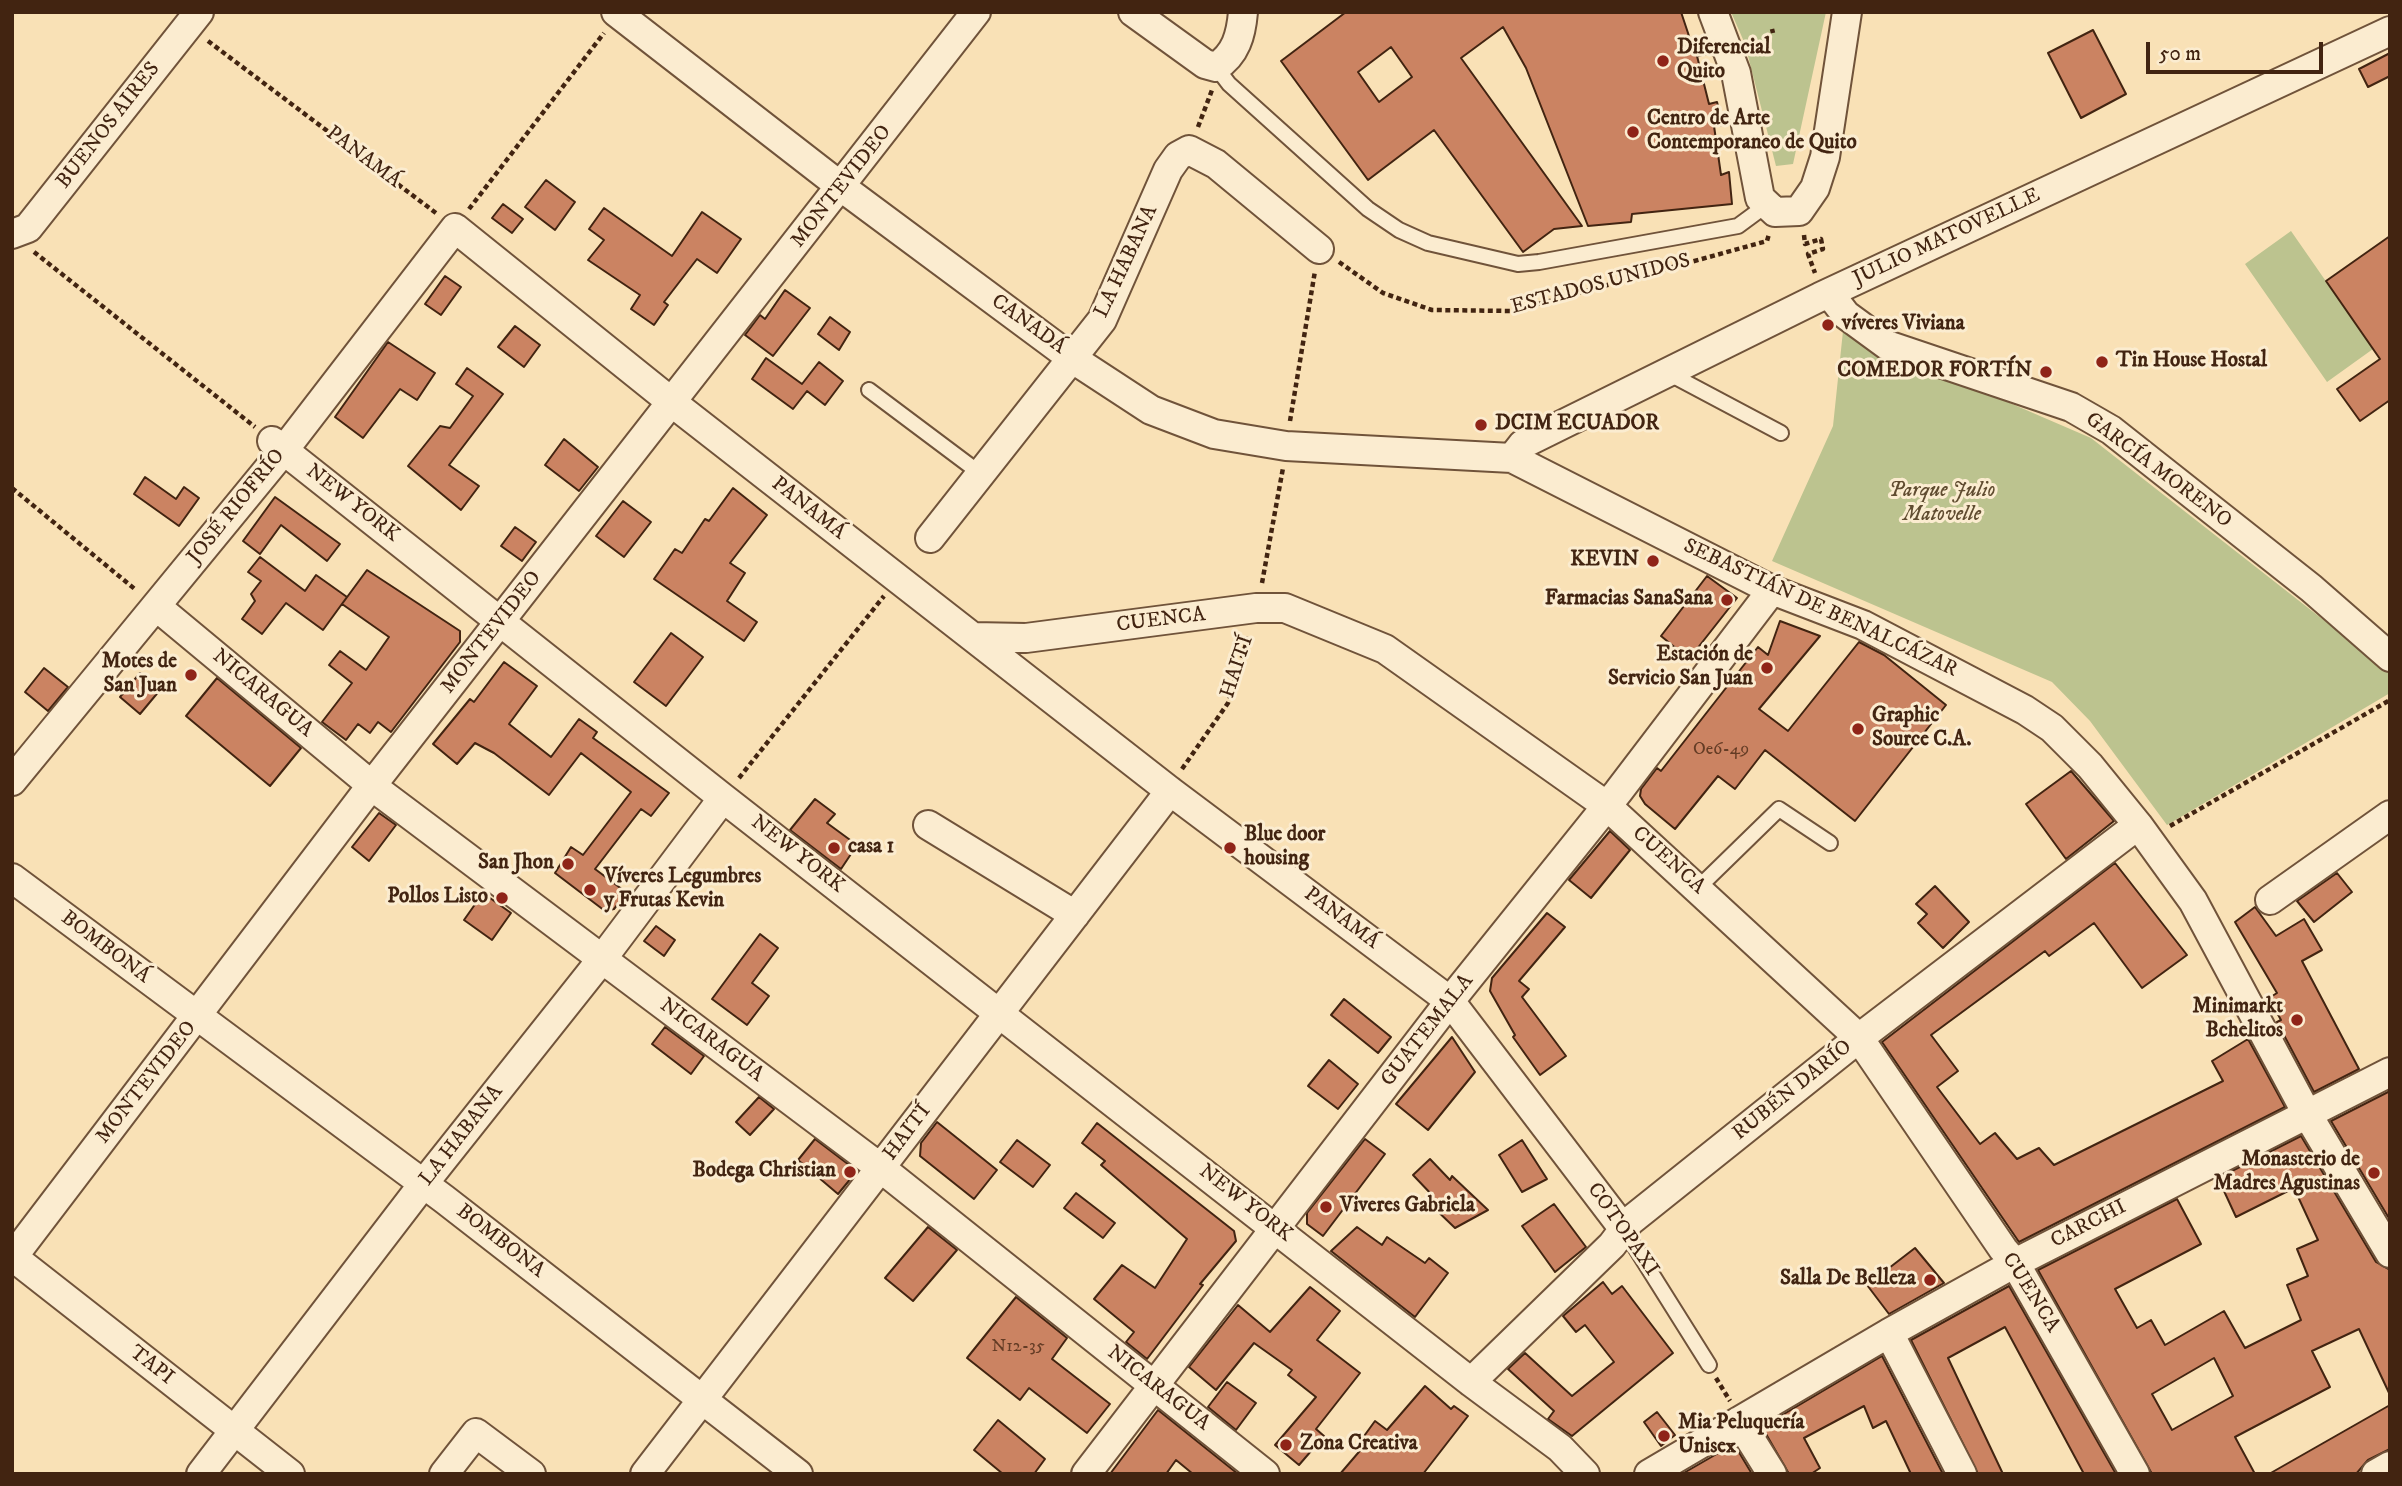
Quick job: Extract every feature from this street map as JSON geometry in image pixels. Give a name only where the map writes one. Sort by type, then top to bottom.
[{"type":"street","name":"MONTEVIDEO","points":[[12,1258],[372,785],[842,188],[976,12]]},
{"type":"street","points":[[1133,12],[1205,64],[1215,75],[1241,36],[1243,12]]},
{"type":"street","points":[[1713,12],[1736,73],[1778,207],[1815,188],[1825,157],[1847,12]]},
{"type":"street","points":[[2379,12],[2390,20]]},
{"type":"street","name":"CANADÁ","points":[[618,13],[842,188],[1073,359],[1151,410],[1214,434],[1286,446],[1513,458]]},
{"type":"street","name":"BUENOS AIRES","points":[[13,234],[28,228],[186,17]]},
{"type":"street","name":"JULIO MATOVELLE","points":[[1513,458],[1523,444],[1666,372],[2390,31]]},
{"type":"street","points":[[1192,144],[1323,256]]},
{"type":"street","name":"LA HABANA","points":[[930,538],[1102,320],[1168,170],[1178,156],[1192,144]]},
{"type":"street","name":"PANAMÁ","points":[[455,228],[672,403],[973,637],[1174,782],[1450,1001]]},
{"type":"street","name":"JOSÉ RIOFRÍO","points":[[12,781],[97,676],[151,603],[455,228]]},
{"type":"street","name":"GARCÍA MORENO","points":[[1829,293],[1846,315],[1887,345],[2071,407],[2111,430],[2311,588],[2390,657]]},
{"type":"street","name":"NEW YORK","points":[[278,445],[502,621],[730,790],[1000,1012],[1471,1382],[1560,1448],[1585,1474]]},
{"type":"street","name":"SEBASTIÁN DE BENALCÁZAR","points":[[1513,458],[1772,590],[1863,625],[2025,710],[2052,727],[2090,766],[2138,825],[2193,901],[2306,1112],[2390,1253]]},
{"type":"street","name":"GUATEMALA","points":[[1086,1474],[1450,1001],[1607,806],[1772,590]]},
{"type":"street","name":"NICARAGUA","points":[[151,603],[372,785],[882,1169],[1265,1474]]},
{"type":"street","name":"CUENCA","points":[[973,637],[1026,638],[1256,608],[1285,608],[1385,649],[1607,806],[1859,1038],[2015,1263],[2135,1474]]},
{"type":"street","points":[[12,803],[90,706],[97,676]]},
{"type":"street","name":"HAITÍ","points":[[645,1474],[702,1397],[882,1169],[1174,782]]},
{"type":"street","name":"LA HABANA","points":[[201,1474],[424,1183],[602,959],[730,790]]},
{"type":"street","points":[[2270,900],[2390,815]]},
{"type":"street","points":[[928,825],[1075,915]]},
{"type":"street","name":"RUBÉN DARÍO","points":[[1471,1382],[1612,1245],[1623,1228],[1859,1038],[2138,825]]},
{"type":"street","name":"BOMBONÁ","points":[[12,878],[197,1017]]},
{"type":"street","name":"COTOPAXI","points":[[1450,1001],[1623,1228]]},
{"type":"street","name":"BOMBONA","points":[[197,1017],[424,1183],[798,1474]]},
{"type":"street","name":"CARCHI","points":[[1649,1474],[1889,1333],[2015,1263],[2306,1112],[2390,1072]]},
{"type":"street","name":"TAPI","points":[[12,1258],[290,1474]]},
{"type":"street","points":[[1889,1333],[1962,1474]]},
{"type":"street","points":[[1740,1421],[1772,1474]]},
{"type":"street","points":[[444,1474],[476,1433],[530,1474]]},
{"type":"street","points":[[2376,1474],[2390,1466]]},
{"type":"lane","points":[[1215,75],[1229,84],[1368,209],[1399,230],[1428,243],[1518,264],[1539,262],[1738,226],[1757,212],[1778,207]]},
{"type":"lane","points":[[1666,372],[1781,433]]},
{"type":"lane","points":[[869,390],[981,474]]},
{"type":"lane","points":[[1698,888],[1779,809],[1830,843]]},
{"type":"lane","name":"COTOPAXI","points":[[1623,1228],[1709,1365]]},
{"type":"path","points":[[455,228],[618,13]]},
{"type":"path","name":"PANAMÁ","points":[[186,17],[455,228]]},
{"type":"path","points":[[1192,144],[1215,75]]},
{"type":"path","points":[[1778,207],[1805,244],[1821,239],[1823,249],[1808,254],[1815,273],[1829,293]]},
{"type":"path","name":"ESTADOS UNIDOS","points":[[1323,256],[1383,293],[1432,310],[1513,311],[1767,241],[1778,207]]},
{"type":"path","points":[[13,234],[278,445]]},
{"type":"path","points":[[1289,422],[1323,256]]},
{"type":"path","points":[[1261,586],[1275,525],[1284,455]]},
{"type":"path","points":[[12,488],[151,603]]},
{"type":"path","points":[[730,790],[886,593]]},
{"type":"path","name":"HAITÍ","points":[[1174,782],[1228,703],[1251,628]]},
{"type":"path","points":[[2168,826],[2390,700]]},
{"type":"path","points":[[1709,1365],[1740,1421]]},
{"type":"green space","points":[[1731,12],[1826,12],[1793,164],[1776,166],[1745,44]]},
{"type":"green space","points":[[2291,231],[2373,349],[2327,382],[2245,264]]},
{"type":"green space","name":"Parque Julio Matovelle","points":[[1843,331],[2091,438],[2390,672],[2390,693],[2167,825],[2090,721],[2052,682],[1772,561],[1833,426]]},
{"type":"building","name":"Centro de Arte Contemporaneo de Quito","points":[[1346,12],[1681,12],[1690,39],[1701,37],[1707,54],[1697,56],[1709,104],[1717,102],[1723,125],[1714,126],[1721,175],[1729,172],[1732,204],[1632,214],[1631,222],[1588,226],[1526,68],[1503,27],[1461,58],[1582,226],[1554,229],[1523,252],[1434,130],[1368,180],[1281,61]],"holes":[[[1391,47],[1412,77],[1379,102],[1358,72]]]},
{"type":"building","points":[[2093,30],[2126,94],[2081,118],[2048,53]]},
{"type":"building","points":[[2390,53],[2390,76],[2368,87],[2359,69]]},
{"type":"building","points":[[546,180],[575,202],[555,230],[525,207]]},
{"type":"building","points":[[503,204],[523,219],[512,233],[492,218]]},
{"type":"building","points":[[604,208],[672,256],[702,212],[741,239],[717,273],[697,259],[664,302],[668,305],[654,325],[631,309],[640,295],[588,260],[604,240],[589,229]]},
{"type":"building","points":[[2390,236],[2390,400],[2360,421],[2337,389],[2380,359],[2326,281]]},
{"type":"building","points":[[445,276],[461,287],[441,315],[425,304]]},
{"type":"building","points":[[785,290],[810,308],[773,356],[745,335],[760,315],[765,319]]},
{"type":"building","points":[[830,317],[850,332],[839,350],[818,334]]},
{"type":"building","points":[[515,326],[540,345],[524,367],[498,347]]},
{"type":"building","points":[[388,342],[435,373],[417,400],[400,389],[363,438],[335,417]]},
{"type":"building","points":[[766,358],[802,384],[819,362],[843,381],[825,405],[807,391],[793,409],[752,379]]},
{"type":"building","points":[[467,368],[503,394],[449,465],[479,486],[461,510],[408,466],[440,426],[450,428],[473,396],[456,384]]},
{"type":"building","points":[[564,439],[598,467],[579,491],[545,465]]},
{"type":"building","points":[[145,477],[176,499],[184,487],[199,498],[179,526],[134,494]]},
{"type":"building","points":[[733,488],[767,515],[730,563],[745,573],[727,601],[757,622],[744,641],[654,579],[675,549],[682,553],[705,519],[709,521]]},
{"type":"building","points":[[275,497],[340,544],[327,561],[281,525],[260,554],[243,541]]},
{"type":"building","points":[[623,501],[651,522],[624,557],[596,536]]},
{"type":"building","points":[[515,527],[536,542],[522,561],[501,546]]},
{"type":"building","points":[[260,557],[305,591],[316,575],[347,597],[323,630],[286,603],[262,634],[242,619],[255,601],[251,594],[261,581],[248,572]]},
{"type":"building","points":[[367,570],[460,631],[460,642],[391,732],[378,722],[370,733],[358,724],[346,740],[322,722],[352,683],[329,665],[340,651],[366,670],[389,637],[342,604]]},
{"type":"building","points":[[1707,576],[1737,598],[1689,659],[1661,636]]},
{"type":"building","points":[[1780,621],[1820,636],[1759,709],[1788,731],[1859,642],[1884,655],[1946,705],[1855,821],[1765,750],[1735,789],[1718,776],[1675,829],[1645,804],[1640,796],[1641,789],[1657,768],[1661,771],[1758,647],[1768,655]]},
{"type":"building","points":[[671,633],[703,657],[666,706],[634,682]]},
{"type":"building","points":[[504,662],[537,686],[509,724],[551,757],[579,719],[597,732],[593,738],[669,793],[651,816],[641,809],[595,869],[627,893],[614,909],[605,911],[555,873],[571,847],[583,855],[631,792],[581,753],[549,795],[494,753],[475,743],[457,764],[433,744],[470,699],[474,702]]},
{"type":"building","points":[[44,668],[68,687],[48,711],[25,692]]},
{"type":"building","points":[[140,673],[160,690],[140,714],[120,697]]},
{"type":"building","points":[[217,678],[301,748],[270,786],[186,716]]},
{"type":"building","points":[[2071,771],[2114,821],[2066,859],[2026,804]]},
{"type":"building","points":[[815,799],[835,814],[827,823],[857,845],[841,869],[790,830]]},
{"type":"building","points":[[379,813],[396,825],[369,861],[352,847]]},
{"type":"building","points":[[1610,831],[1630,850],[1591,898],[1569,880]]},
{"type":"building","points":[[2115,863],[2187,955],[2142,988],[2094,923],[2049,956],[2045,951],[1931,1035],[1958,1071],[1937,1087],[1980,1144],[1995,1133],[2017,1159],[2039,1148],[2054,1165],[2223,1081],[2212,1061],[2248,1039],[2285,1107],[2019,1242],[1882,1042]]},
{"type":"building","points":[[2337,873],[2352,892],[2314,922],[2297,901]]},
{"type":"building","points":[[1935,886],[1969,922],[1943,948],[1918,923],[1927,914],[1916,904]]},
{"type":"building","points":[[483,893],[511,913],[492,940],[464,920]]},
{"type":"building","points":[[2255,907],[2276,936],[2304,919],[2322,950],[2302,961],[2359,1069],[2314,1092],[2277,1022],[2281,1020],[2269,998],[2277,993],[2235,922]]},
{"type":"building","points":[[1547,913],[1565,927],[1519,981],[1529,989],[1522,997],[1566,1056],[1540,1075],[1513,1037],[1515,1035],[1490,991],[1492,978]]},
{"type":"building","points":[[656,926],[675,940],[664,956],[644,941]]},
{"type":"building","points":[[760,934],[778,948],[752,983],[769,996],[747,1025],[712,999]]},
{"type":"building","points":[[1344,999],[1391,1037],[1378,1053],[1331,1015]]},
{"type":"building","points":[[665,1027],[704,1056],[691,1074],[652,1044]]},
{"type":"building","points":[[1452,1037],[1475,1072],[1428,1130],[1396,1104]]},
{"type":"building","points":[[1329,1060],[1358,1084],[1338,1109],[1308,1086]]},
{"type":"building","name":"Monasterio de Madres Agustinas","points":[[2390,1091],[2390,1220],[2331,1121]]},
{"type":"building","points":[[759,1097],[774,1109],[750,1135],[736,1122]]},
{"type":"building","points":[[937,1122],[997,1170],[974,1199],[920,1156],[921,1143]]},
{"type":"building","points":[[1097,1123],[1234,1231],[1236,1241],[1200,1284],[1203,1285],[1147,1359],[1126,1342],[1134,1332],[1094,1299],[1122,1265],[1155,1288],[1187,1239],[1101,1165],[1105,1161],[1082,1143]]},
{"type":"building","points":[[2301,1136],[2376,1262],[2390,1270],[2390,1395],[2359,1329],[2312,1351],[2330,1387],[2235,1437],[2255,1474],[2152,1474],[2038,1270],[2177,1199],[2201,1244],[2115,1289],[2137,1328],[2151,1320],[2165,1345],[2224,1311],[2245,1348],[2301,1320],[2287,1285],[2308,1276],[2297,1249],[2318,1240],[2294,1188],[2236,1217],[2218,1178]],"holes":[[[2214,1358],[2233,1396],[2172,1430],[2152,1394]]]},
{"type":"building","points":[[815,1139],[857,1171],[838,1194],[798,1160]]},
{"type":"building","points":[[1365,1139],[1385,1154],[1323,1236],[1307,1224],[1307,1213]]},
{"type":"building","points":[[1017,1140],[1050,1165],[1033,1187],[1000,1162]]},
{"type":"building","points":[[1522,1140],[1547,1179],[1522,1192],[1499,1155]]},
{"type":"building","points":[[1430,1159],[1450,1180],[1452,1176],[1488,1210],[1455,1228],[1428,1202],[1433,1196],[1413,1175]]},
{"type":"building","points":[[1076,1193],[1115,1223],[1103,1238],[1064,1208]]},
{"type":"building","points":[[1554,1204],[1586,1247],[1555,1272],[1522,1226]]},
{"type":"building","points":[[928,1227],[957,1250],[913,1301],[885,1278]]},
{"type":"building","points":[[1357,1227],[1382,1245],[1387,1237],[1425,1263],[1429,1258],[1448,1273],[1415,1317],[1331,1251]]},
{"type":"building","points":[[1915,1248],[1944,1283],[1889,1314],[1867,1285]]},
{"type":"building","points":[[1603,1282],[1612,1294],[1622,1286],[1673,1353],[1572,1436],[1548,1419],[1554,1411],[1508,1369],[1525,1353],[1572,1396],[1614,1362],[1585,1325],[1576,1332],[1563,1316]]},
{"type":"building","points":[[2009,1286],[2116,1474],[2084,1474],[2005,1327],[1948,1358],[2003,1474],[1978,1474],[1911,1340]]},
{"type":"building","points":[[1310,1287],[1340,1311],[1317,1340],[1360,1373],[1316,1429],[1324,1436],[1299,1465],[1275,1445],[1316,1397],[1288,1375],[1292,1370],[1254,1343],[1216,1390],[1189,1367],[1238,1305],[1270,1332]]},
{"type":"building","points":[[1016,1297],[1067,1338],[1052,1359],[1110,1404],[1087,1433],[1029,1388],[1020,1400],[967,1358]]},
{"type":"building","points":[[1882,1356],[1943,1474],[1911,1474],[1886,1421],[1873,1428],[1864,1406],[1804,1438],[1820,1468],[1811,1474],[1789,1474],[1762,1427]]},
{"type":"building","points":[[1227,1382],[1256,1403],[1236,1430],[1208,1407]]},
{"type":"building","points":[[1425,1386],[1451,1409],[1454,1406],[1468,1416],[1423,1474],[1340,1474],[1364,1446],[1359,1443],[1375,1421],[1387,1430]]},
{"type":"building","points":[[2390,1405],[2390,1449],[2368,1460],[2356,1474],[2269,1474]]},
{"type":"building","points":[[1158,1410],[1238,1474],[1193,1474],[1176,1460],[1166,1474],[1110,1474]]},
{"type":"building","points":[[1657,1412],[1675,1435],[1661,1446],[1644,1422]]},
{"type":"building","points":[[998,1420],[1045,1459],[1034,1474],[1003,1474],[974,1450]]},
{"type":"building","points":[[1734,1444],[1752,1474],[1682,1474]]},
{"type":"place","name":"Diferencial Quito","points":[[1663,61]]},
{"type":"place","name":"Centro de Arte Contemporaneo de Quito","points":[[1633,132]]},
{"type":"place","name":"víveres Viviana","points":[[1828,325]]},
{"type":"place","name":"Tin House Hostal","points":[[2102,362]]},
{"type":"place","name":"COMEDOR FORTÍN","points":[[2046,372]]},
{"type":"place","name":"DCIM ECUADOR","points":[[1481,425]]},
{"type":"place","name":"KEVIN","points":[[1653,561]]},
{"type":"place","name":"Farmacias SanaSana","points":[[1727,600]]},
{"type":"place","name":"Estación de Servicio San Juan","points":[[1767,668]]},
{"type":"place","name":"Motes de San Juan","points":[[191,675]]},
{"type":"place","name":"Graphic Source C.A.","points":[[1858,729]]},
{"type":"place","name":"casa 1","points":[[834,848]]},
{"type":"place","name":"Blue door housing","points":[[1230,848]]},
{"type":"place","name":"San Jhon","points":[[568,864]]},
{"type":"place","name":"Víveres Legumbres y Frutas Kevin","points":[[590,890]]},
{"type":"place","name":"Pollos Listo","points":[[502,898]]},
{"type":"place","name":"Minimarkt Bchelitos","points":[[2297,1020]]},
{"type":"place","name":"Bodega Christian","points":[[850,1172]]},
{"type":"place","name":"Monasterio de Madres Agustinas","points":[[2374,1173]]},
{"type":"place","name":"Viveres Gabriela","points":[[1326,1207]]},
{"type":"place","name":"Salla De Belleza","points":[[1930,1280]]},
{"type":"place","name":"Mia Peluquería Unisex","points":[[1664,1436]]},
{"type":"place","name":"Zona Creativa","points":[[1286,1445]]}]
